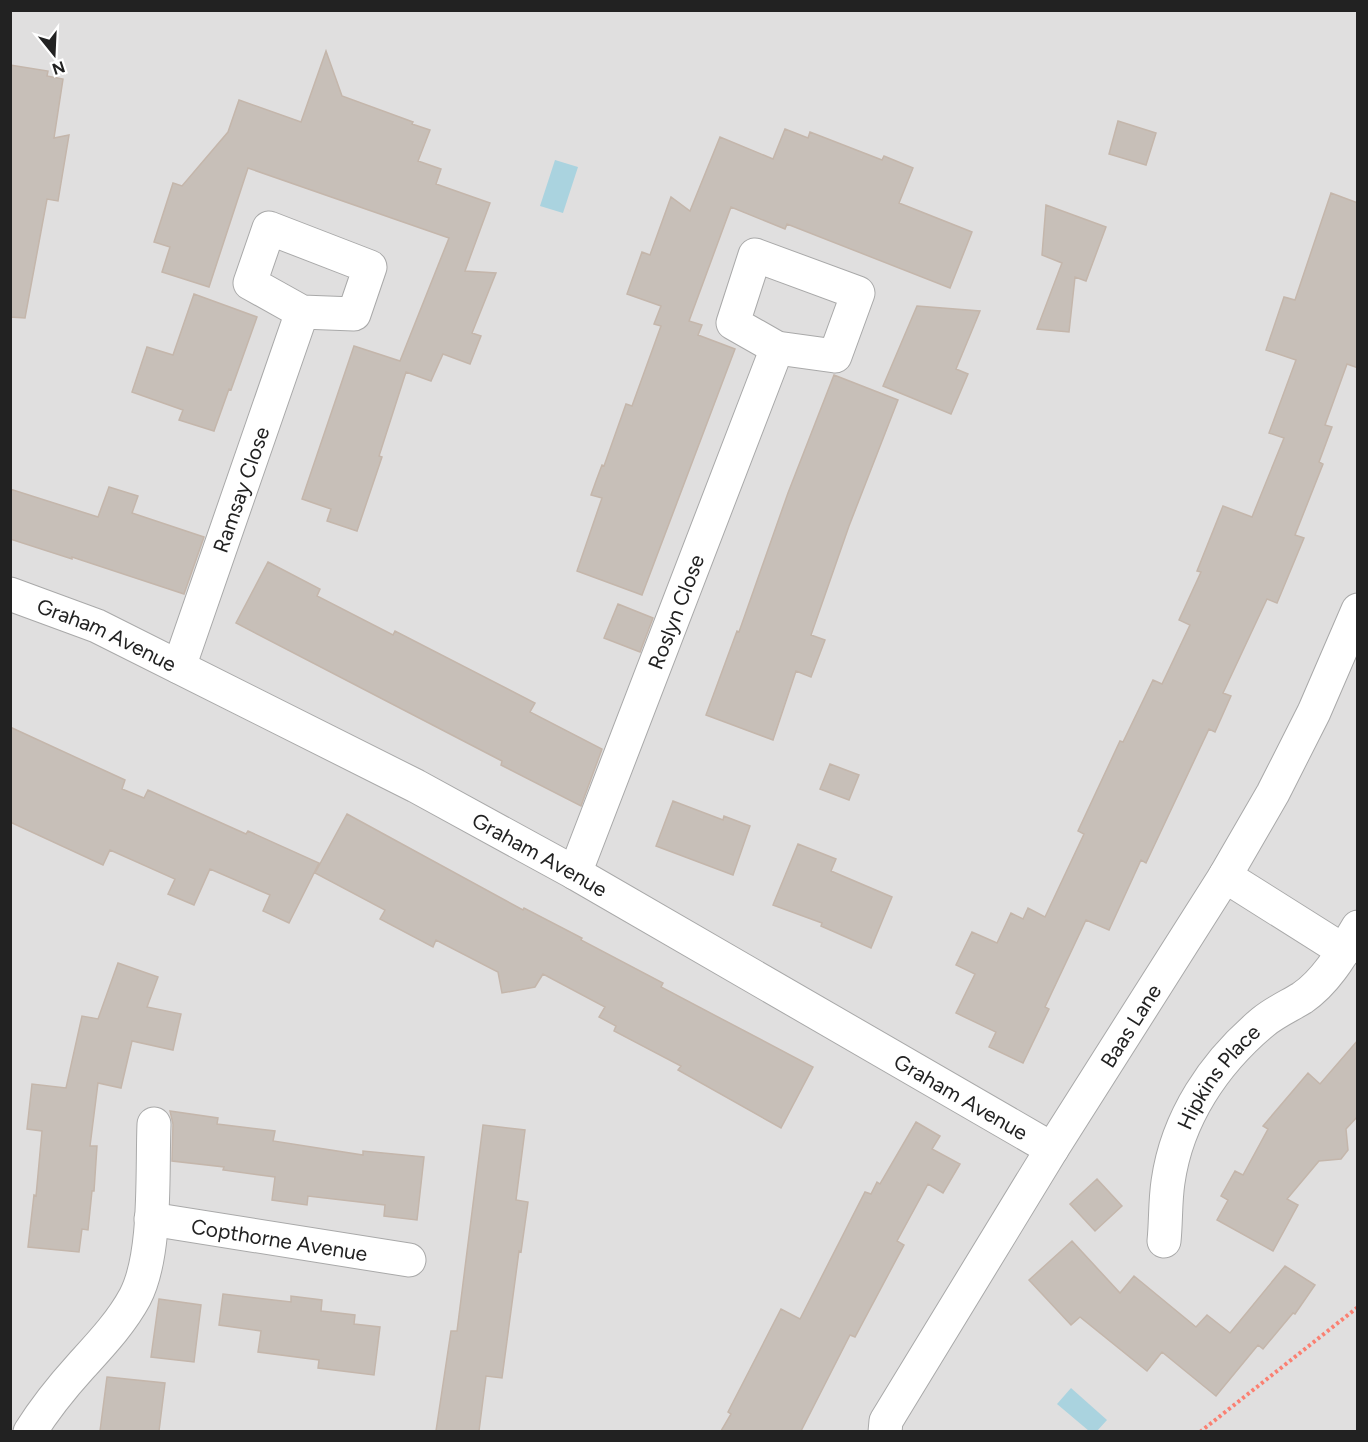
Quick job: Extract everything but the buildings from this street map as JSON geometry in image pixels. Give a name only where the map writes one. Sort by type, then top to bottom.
[{"type":"street","name":"Ramsay Close","points":[[179,667],[302,312]]},
{"type":"street","name":"Roslyn Close","points":[[575,873],[777,348]]},
{"type":"street","name":"Graham Avenue","points":[[10,594],[97,626],[416,786],[575,873],[1052,1149]]},
{"type":"street","name":"Baas Lane","points":[[885,1431],[886,1421],[1052,1149],[1225,876],[1273,793],[1314,712],[1358,610]]},
{"type":"street","name":"Hipkins Place","points":[[1164,1242],[1168,1182],[1174,1155],[1185,1119],[1199,1096],[1220,1066],[1264,1020],[1304,997],[1316,986],[1351,939],[1225,876]]},
{"type":"street","points":[[30,1431],[60,1390],[103,1342],[135,1297],[149,1247],[154,1125]]},
{"type":"street","name":"Copthorne Avenue","points":[[151,1220],[409,1260]]},
{"type":"path","points":[[1200,1431],[1358,1307]]},
{"type":"shaded area","points":[[11,11],[1357,11],[1357,1431],[11,1431]]},
{"type":"water","points":[[555,160],[578,167],[563,213],[540,206]]},
{"type":"water","points":[[1071,1388],[1107,1420],[1097,1431],[1089,1431],[1057,1404]]}]
